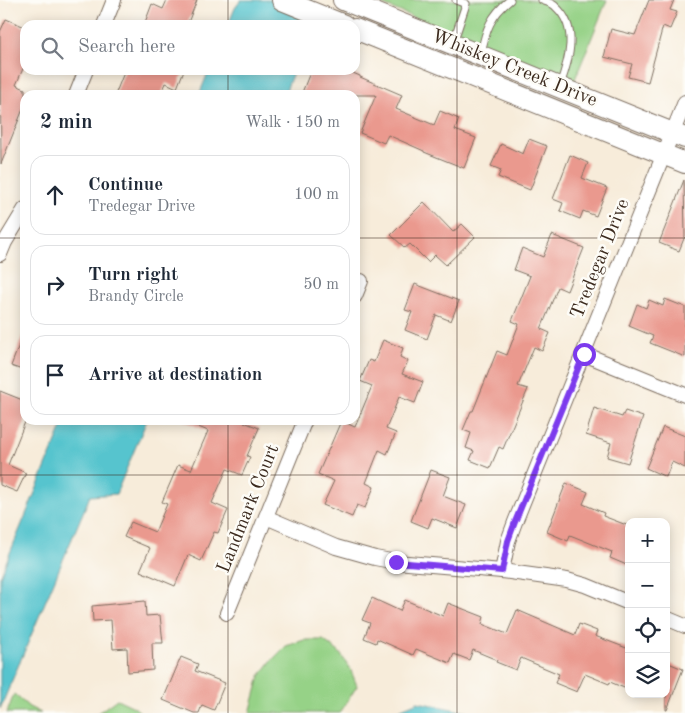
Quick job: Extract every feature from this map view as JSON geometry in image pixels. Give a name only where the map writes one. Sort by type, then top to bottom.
[{"type":"street","points":[[106,20],[114,0]]},
{"type":"street","name":"Whiskey Creek Drive","points":[[282,0],[356,20]]},
{"type":"street","name":"Whiskey Creek Drive","points":[[360,21],[453,45],[679,135]]},
{"type":"street","name":"Whiskey Creek Drive","points":[[360,32],[685,163]]},
{"type":"street","points":[[78,90],[84,75]]},
{"type":"street","name":"Tredegar Drive","points":[[502,571],[508,541],[515,522],[663,154],[679,135],[685,102]]},
{"type":"street","points":[[0,254],[20,217]]},
{"type":"street","points":[[584,354],[685,395]]},
{"type":"street","name":"Landmark Court","points":[[227,613],[303,425]]},
{"type":"street","points":[[266,517],[336,547],[375,558],[396,562],[502,571],[567,580],[586,585],[625,600]]},
{"type":"street","points":[[670,620],[685,626]]},
{"type":"lane","points":[[453,45],[468,2],[456,0]]},
{"type":"lane","points":[[480,56],[486,33],[499,8],[510,0]]},
{"type":"lane","points":[[542,0],[555,6],[569,27],[569,56],[559,88]]},
{"type":"green space","points":[[372,0],[607,0],[573,84]]},
{"type":"green space","points":[[304,640],[323,640],[339,652],[350,668],[357,686],[340,713],[250,713],[260,676],[286,646]]},
{"type":"green space","points":[[14,694],[29,707],[41,713],[7,713]]},
{"type":"green space","points":[[117,699],[134,707],[141,713],[98,713]]},
{"type":"water","points":[[241,0],[312,0],[309,20],[230,20]]},
{"type":"water","points":[[207,75],[292,75],[286,90],[201,90]]},
{"type":"water","points":[[63,425],[145,425],[116,494],[90,496],[0,709],[0,577]]},
{"type":"water","points":[[418,702],[471,713],[392,713]]},
{"type":"building","points":[[167,0],[197,0],[189,20],[146,20],[152,4],[163,9]]},
{"type":"building","points":[[649,0],[674,0],[670,10],[677,12],[670,29],[663,26],[648,82],[628,77],[632,64],[604,57],[611,29],[635,35]]},
{"type":"building","points":[[6,19],[20,25],[20,75],[16,85],[25,89],[20,90],[20,116],[1,164],[0,32]]},
{"type":"building","points":[[123,75],[182,75],[177,88],[166,83],[163,90],[117,90]]},
{"type":"building","points":[[309,75],[358,75],[402,95],[396,109],[434,125],[440,111],[459,119],[455,130],[476,138],[464,168],[388,135],[384,143],[360,133],[376,95],[360,95],[360,90],[303,90]]},
{"type":"building","points":[[529,139],[547,146],[530,190],[498,177],[501,170],[491,166],[501,144],[523,154]]},
{"type":"building","points":[[570,155],[588,163],[582,178],[607,188],[596,216],[583,211],[580,219],[560,211],[563,203],[553,199]]},
{"type":"building","points":[[684,180],[685,236],[679,251],[659,243]]},
{"type":"building","points":[[424,202],[453,232],[462,224],[475,237],[446,265],[435,255],[428,262],[410,244],[405,248],[391,235]]},
{"type":"building","points":[[552,235],[584,248],[567,291],[558,287],[541,329],[550,333],[542,351],[534,347],[518,386],[528,389],[503,449],[499,447],[490,468],[470,460],[474,451],[466,448],[471,433],[463,430],[471,411],[473,411],[497,351],[507,355],[519,324],[512,321],[530,276],[514,270],[522,248],[543,257]]},
{"type":"building","points":[[415,284],[459,301],[451,321],[436,315],[427,339],[405,330],[412,312],[405,310]]},
{"type":"building","points":[[665,299],[685,307],[685,357],[650,343],[653,336],[629,326],[637,304],[646,308],[649,300],[663,306]]},
{"type":"building","points":[[383,340],[403,348],[400,357],[408,361],[402,374],[423,382],[415,403],[399,397],[386,429],[396,433],[387,454],[379,450],[366,483],[374,487],[365,508],[357,505],[352,517],[323,505],[334,481],[318,474],[339,425],[355,427],[356,425],[360,425],[360,415],[372,386],[360,381],[369,360],[374,362]]},
{"type":"building","points":[[20,342],[20,369],[11,366]]},
{"type":"building","points":[[0,391],[20,399],[20,425],[24,425],[8,465],[26,473],[17,492],[0,485]]},
{"type":"building","points":[[594,408],[622,417],[625,411],[643,417],[628,463],[607,457],[611,443],[586,435]]},
{"type":"building","points":[[194,425],[252,425],[259,428],[247,456],[250,457],[242,475],[227,469],[212,503],[228,510],[218,533],[214,532],[201,561],[188,555],[175,586],[140,571],[150,548],[124,537],[131,522],[155,532],[167,504],[162,502],[178,465],[191,470],[208,431]]},
{"type":"building","points":[[663,427],[685,436],[685,468],[672,462],[666,477],[646,468]]},
{"type":"building","points":[[431,470],[450,477],[443,496],[466,505],[457,528],[432,518],[428,528],[411,521]]},
{"type":"building","points":[[566,483],[588,492],[583,504],[604,513],[603,516],[625,524],[625,564],[610,558],[612,552],[570,535],[568,541],[547,532]]},
{"type":"building","points":[[372,598],[400,611],[405,600],[443,616],[448,603],[484,617],[482,624],[507,634],[517,610],[575,635],[579,624],[597,631],[595,636],[625,647],[625,688],[585,674],[577,692],[555,683],[559,674],[521,658],[516,670],[473,650],[469,660],[454,654],[450,663],[416,649],[413,655],[377,639],[376,643],[364,638],[370,623],[362,620]]},
{"type":"building","points":[[145,601],[146,616],[160,615],[163,643],[152,643],[153,670],[128,672],[127,648],[113,649],[111,620],[93,621],[92,606]]},
{"type":"building","points":[[181,657],[198,664],[195,671],[225,683],[214,710],[202,705],[199,713],[194,713],[163,700]]},
{"type":"building","points":[[670,664],[683,669],[666,710],[666,698],[670,698]]},
{"type":"route","points":[[396,562],[502,571],[508,541],[515,522],[584,354]]}]
